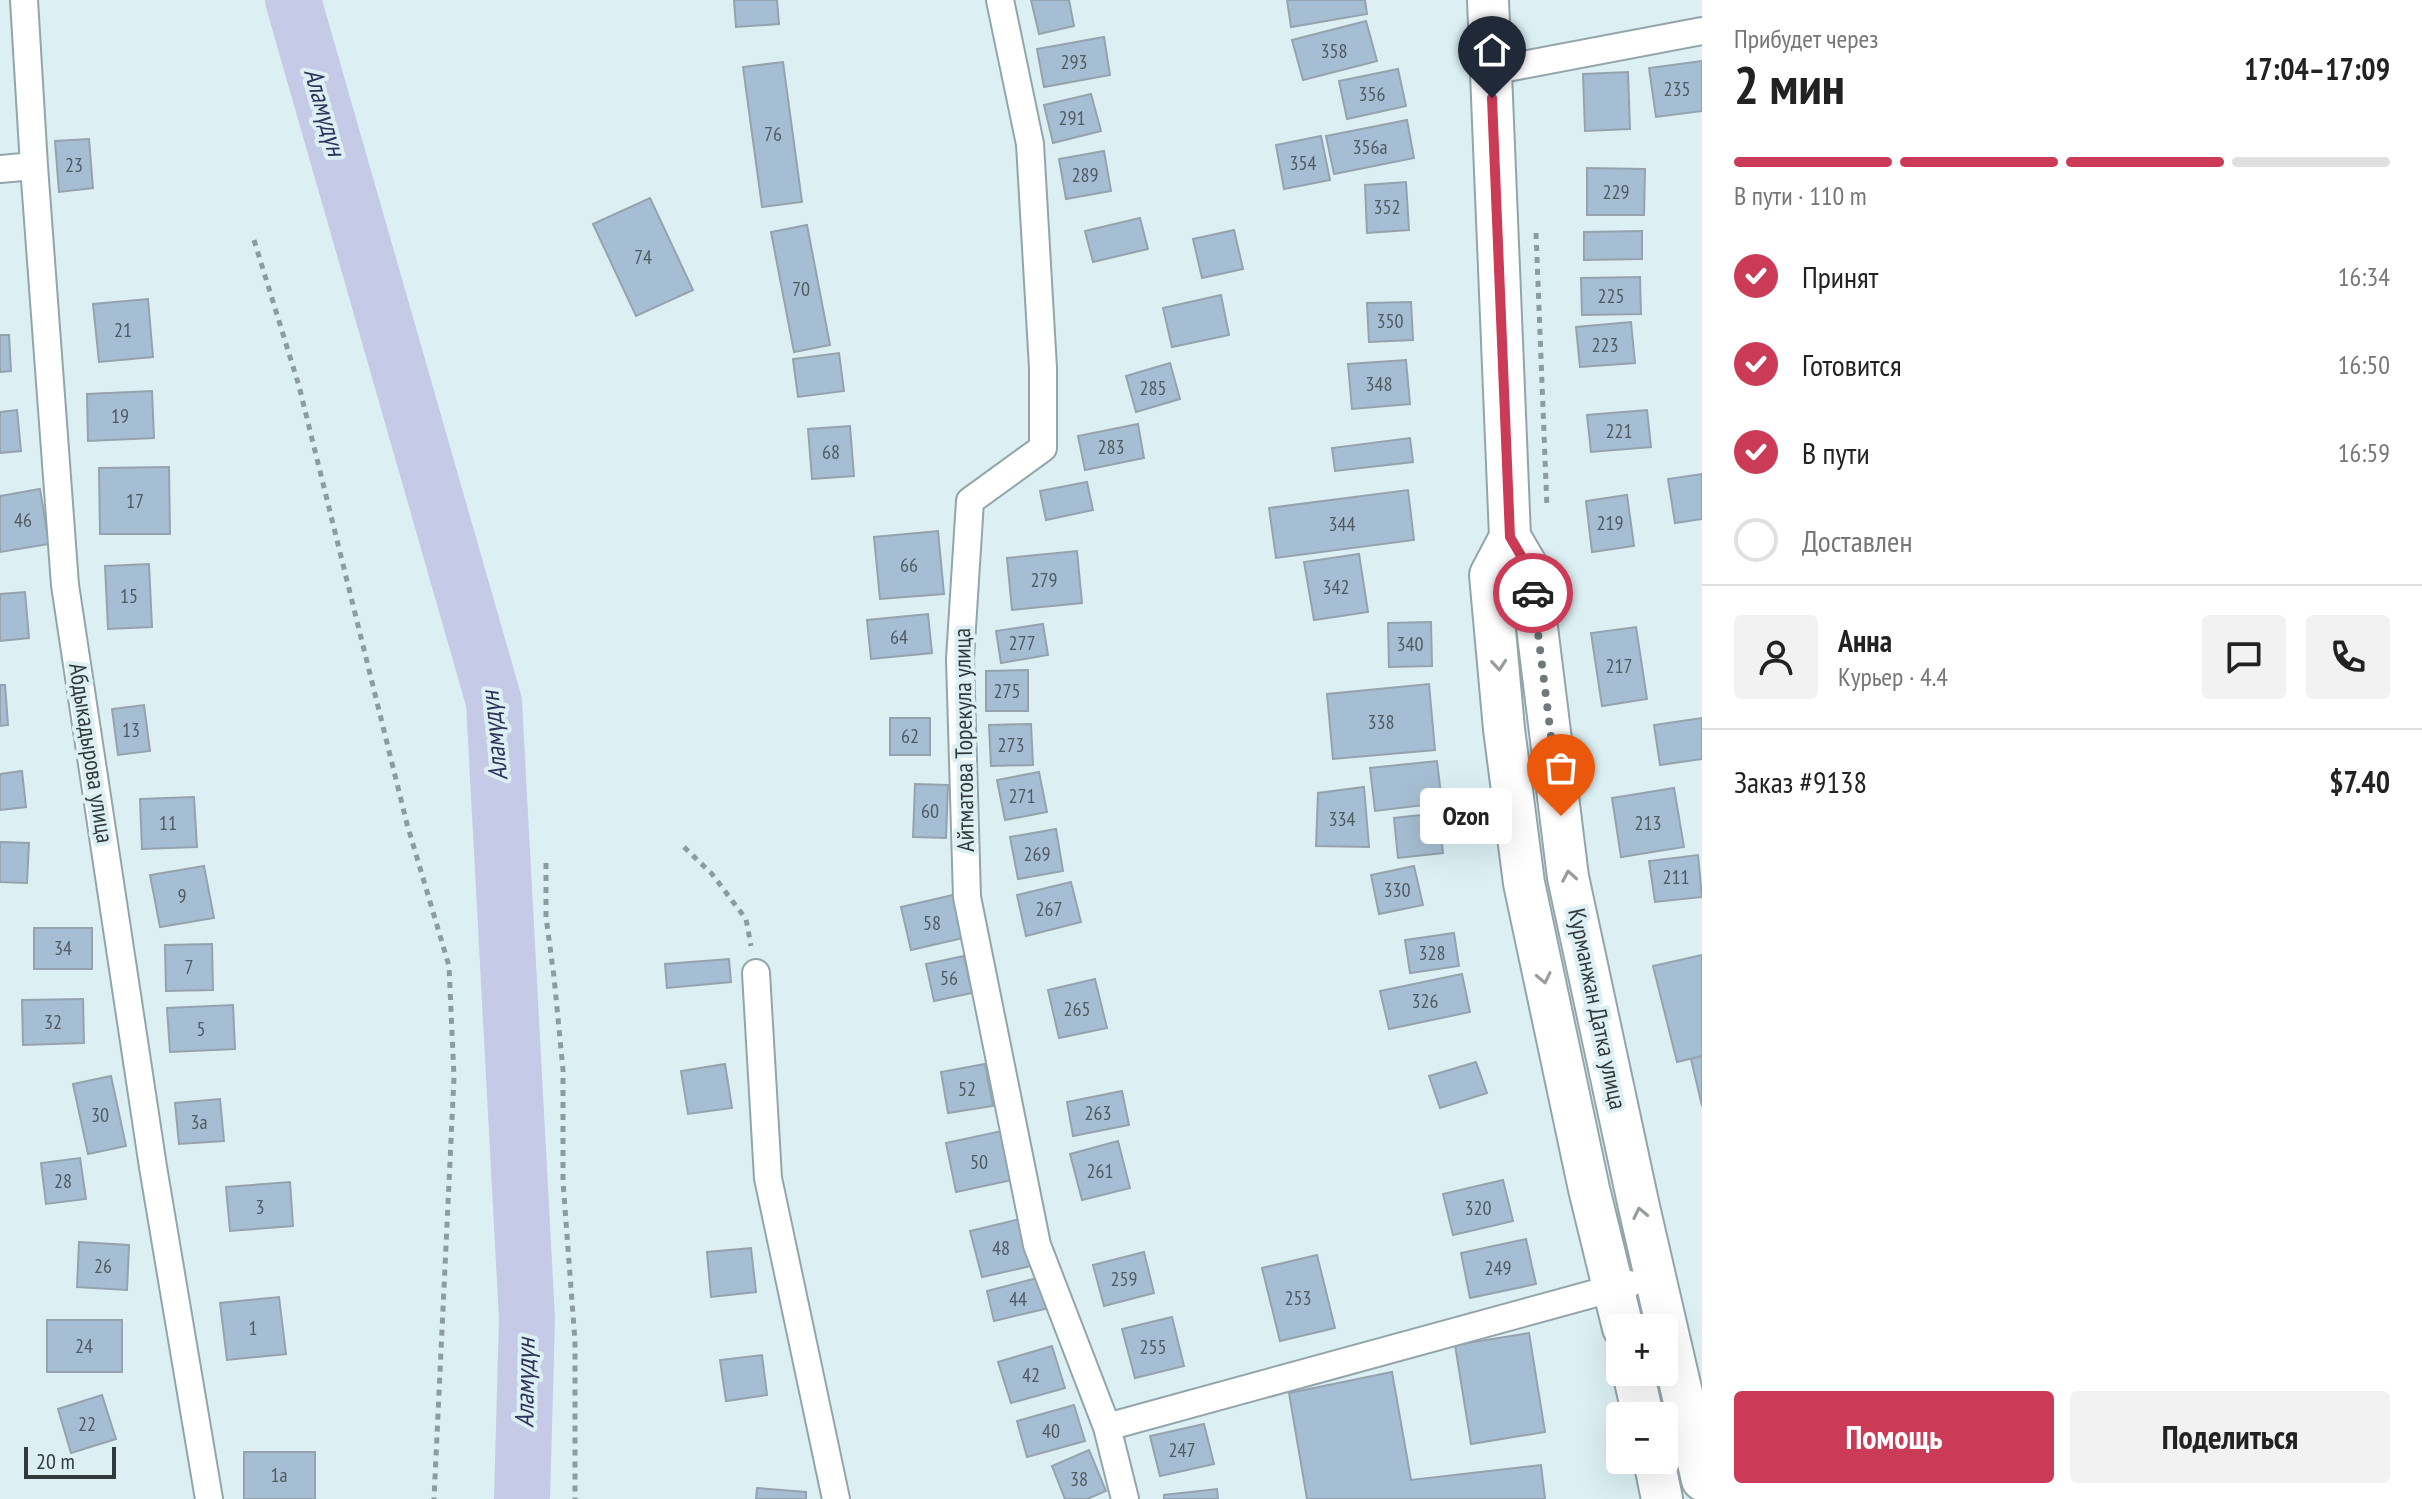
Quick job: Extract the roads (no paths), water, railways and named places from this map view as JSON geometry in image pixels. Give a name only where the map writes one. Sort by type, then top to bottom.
[{"type":"main road","name":"Курманжан Датка улица","points":[[1488,0],[1510,537],[1530,571],[1568,877],[1702,1480]]},
{"type":"main road","name":"Курманжан Датка улица","points":[[1510,537],[1490,575],[1504,729],[1524,883],[1589,1189],[1620,1314]]},
{"type":"main road","points":[[1657,1474],[1662,1499]]},
{"type":"street","name":"Абдыкадырова улица","points":[[24,0],[65,585],[153,1167],[209,1499]]},
{"type":"street","name":"Айтматова Торекула улица","points":[[1000,0],[1030,144],[1043,368],[1043,448],[970,501],[960,659],[967,897],[1037,1245],[1107,1427],[1125,1499]]},
{"type":"street","points":[[1491,71],[1702,31]]},
{"type":"street","points":[[0,169],[34,166]]},
{"type":"street","points":[[756,973],[768,1178],[836,1499]]},
{"type":"street","points":[[1107,1427],[1655,1278]]},
{"type":"waterway","name":"Аламүдүн","points":[[293,0],[494,702],[527,1319],[522,1499]]},
{"type":"place","name":"Ozon","points":[[1561,816]]}]
